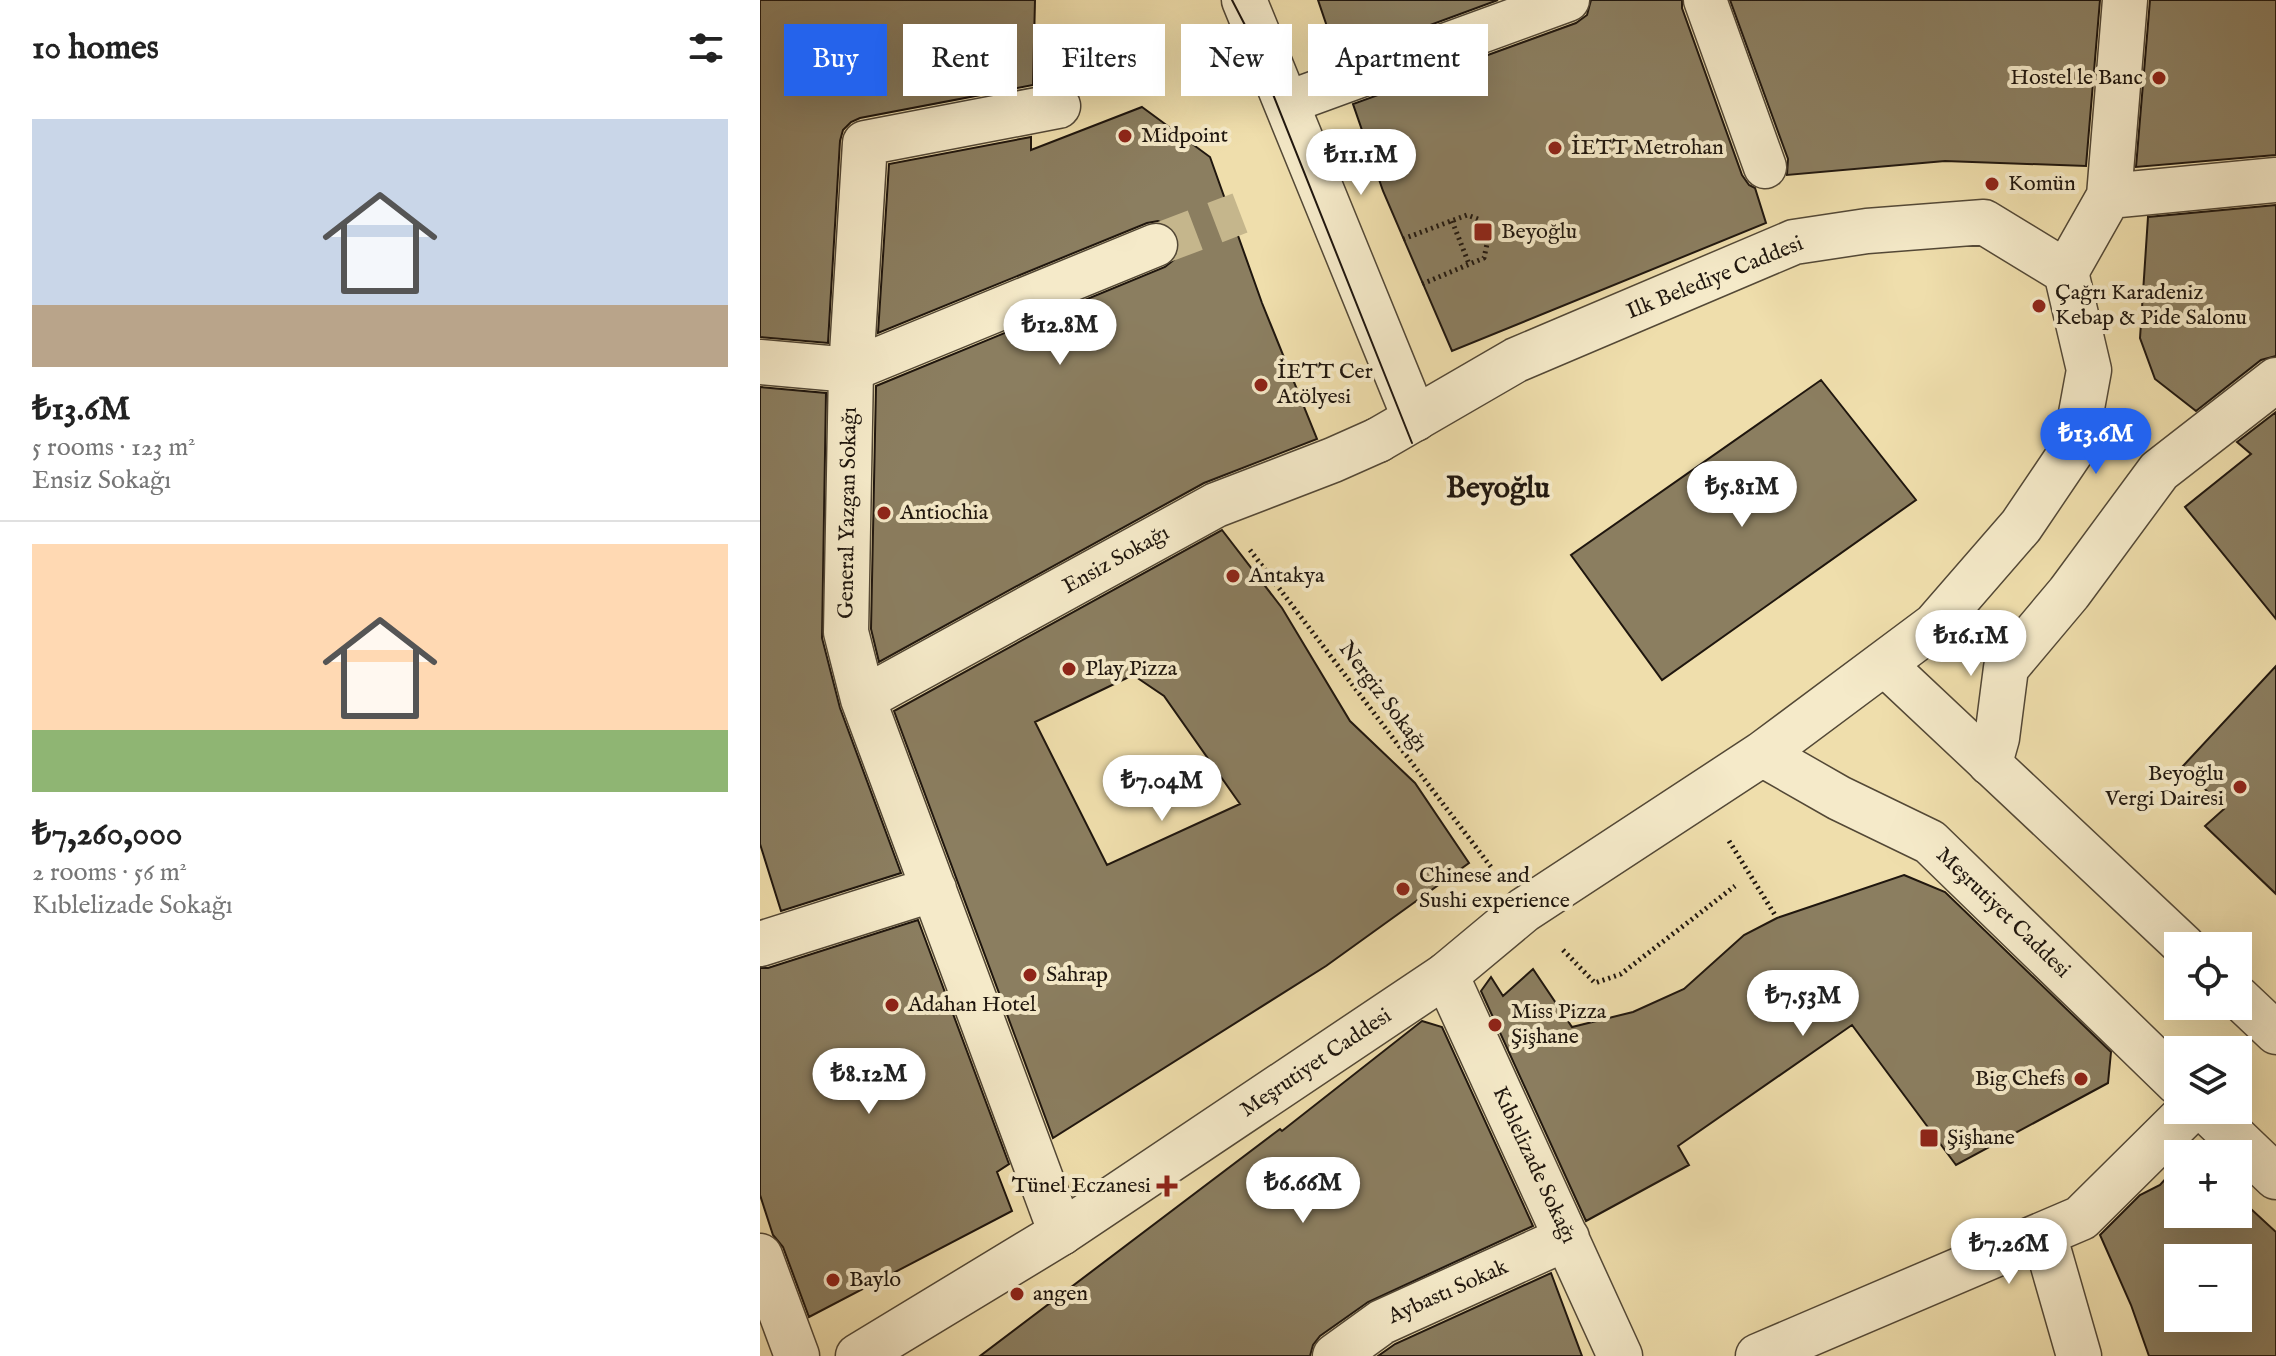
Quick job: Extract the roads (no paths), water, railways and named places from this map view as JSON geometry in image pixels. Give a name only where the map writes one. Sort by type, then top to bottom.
[{"type":"street","points":[[1244,0],[1286,103],[1396,430]]},
{"type":"street","points":[[1286,103],[1568,0]]},
{"type":"street","points":[[1705,0],[1765,167]]},
{"type":"street","points":[[2066,272],[2109,196],[2125,0]]},
{"type":"street","name":"General Yazgan Sokağı","points":[[1058,106],[865,143],[851,370],[846,632],[863,699],[1061,1233]]},
{"type":"street","points":[[2109,196],[2276,180]]},
{"type":"street","name":"Ilk Belediye Caddesi","points":[[1396,430],[1516,360],[1794,242],[1867,231],[1984,222],[2066,272]]},
{"type":"street","points":[[760,362],[851,370],[1156,245]]},
{"type":"street","name":"Meşrutiyet Caddesi","points":[[858,1356],[1061,1233],[1446,975],[1524,910],[1762,754],[1935,625],[2021,526],[2075,446],[2089,370],[2066,272]]},
{"type":"street","points":[[1990,763],[1997,738],[2006,668],[2069,593],[2159,471],[2276,380]]},
{"type":"street","name":"Ensiz Sokağı","points":[[863,699],[1216,505],[1333,460],[1396,430]]},
{"type":"street","points":[[1884,664],[2169,932]]},
{"type":"street","name":"Meşrutiyet Caddesi","points":[[1762,754],[1839,798],[1930,842],[2164,1069]]},
{"type":"street","points":[[760,944],[934,889]]},
{"type":"street","name":"Kıblelizade Sokağı","points":[[1446,975],[1620,1356]]},
{"type":"street","points":[[2252,1010],[2276,1033]]},
{"type":"street","points":[[1758,1356],[2081,1218],[2176,1124]]},
{"type":"street","points":[[2221,1124],[2276,1177]]},
{"type":"street","points":[[2044,1234],[2079,1356]]},
{"type":"street","name":"Aybastı Sokak","points":[[1335,1356],[1382,1322],[1567,1238]]},
{"type":"street","points":[[760,1256],[797,1356]]},
{"type":"tunnel","points":[[1156,245],[1240,213]]},
{"type":"tram line","points":[[1232,0],[1247,29],[1412,443]]},
{"type":"place","name":"Hostel le Banc","points":[[2159,78]]},
{"type":"place","name":"Midpoint","points":[[1125,136]]},
{"type":"place","name":"İETT Metrohan","points":[[1555,148]]},
{"type":"place","name":"Komün","points":[[1992,184]]},
{"type":"place","name":"Beyoğlu","points":[[1483,232]]},
{"type":"place","name":"Çağrı Karadeniz Kebap & Pide Salonu","points":[[2039,306]]},
{"type":"place","name":"İETT Cer Atölyesi","points":[[1261,385]]},
{"type":"place","name":"Antiochia","points":[[884,513]]},
{"type":"place","name":"Antakya","points":[[1233,576]]},
{"type":"place","name":"Play Pizza","points":[[1069,669]]},
{"type":"place","name":"Beyoğlu Vergi Dairesi","points":[[2240,787]]},
{"type":"place","name":"Chinese and Sushi experience","points":[[1403,889]]},
{"type":"place","name":"Sahrap","points":[[1030,975]]},
{"type":"place","name":"Adahan Hotel","points":[[892,1005]]},
{"type":"place","name":"Miss Pizza Şişhane","points":[[1495,1025]]},
{"type":"place","name":"Big Chefs","points":[[2081,1079]]},
{"type":"place","name":"Şişhane","points":[[1929,1138]]},
{"type":"place","name":"Tünel Eczanesi","points":[[1167,1186]]},
{"type":"place","name":"Baylo","points":[[833,1280]]},
{"type":"place","name":"angen","points":[[1017,1294]]},
{"type":"district","name":"Beyoğlu","points":[[1498,489]]}]
